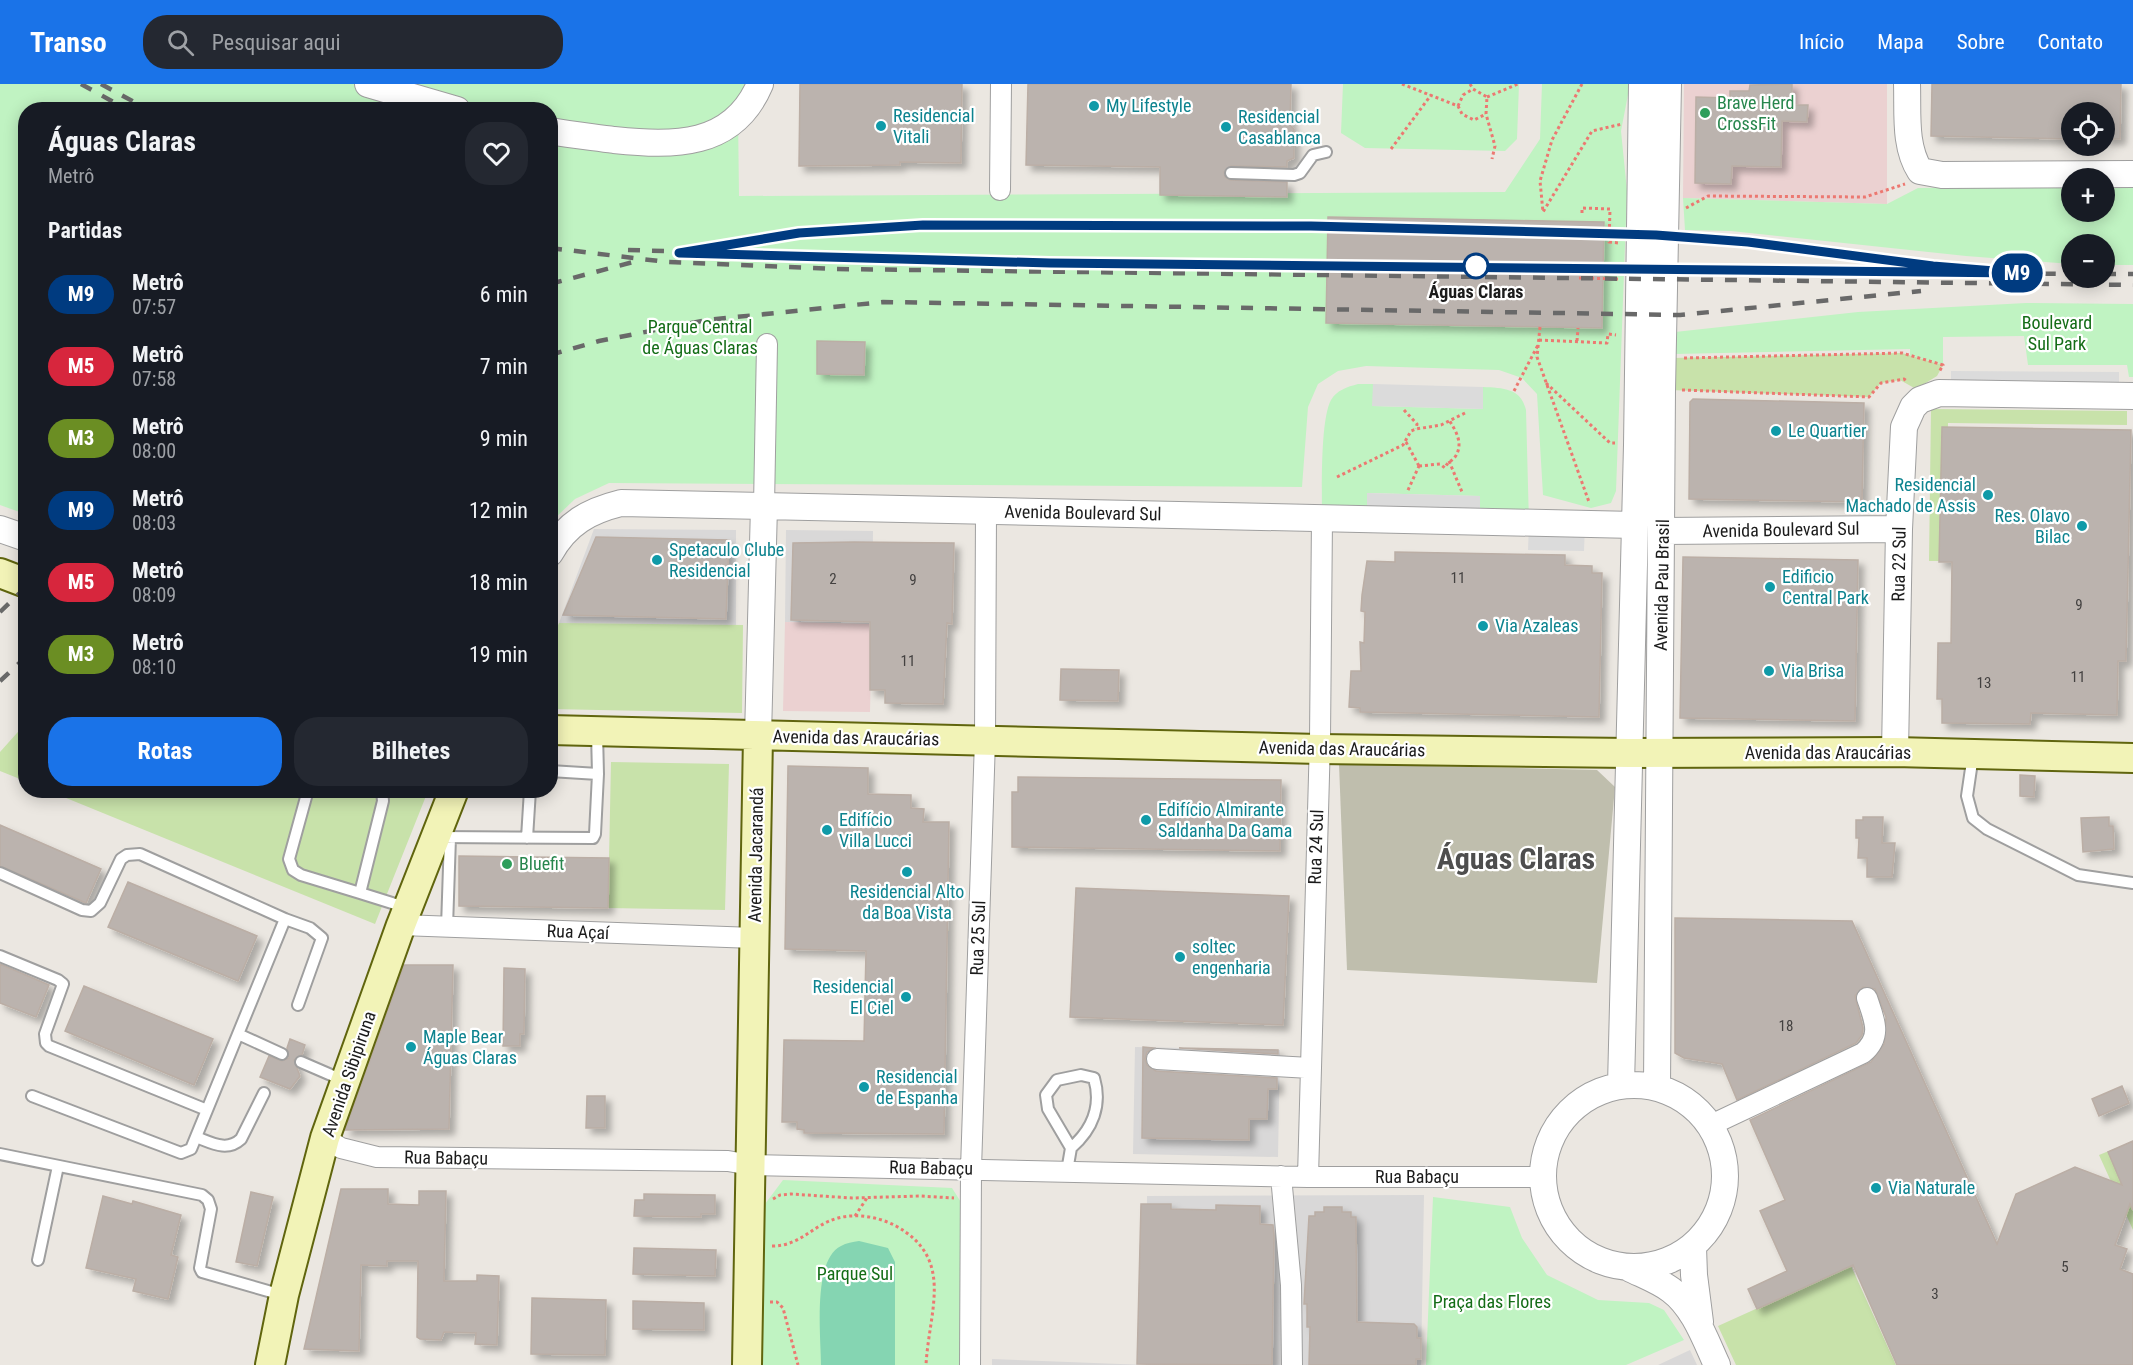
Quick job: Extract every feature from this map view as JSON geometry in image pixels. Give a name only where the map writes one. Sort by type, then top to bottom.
[{"type":"main road","points":[[0,573],[18,580]]},
{"type":"main road","name":"Avenida das Araucárias","points":[[558,730],[1319,749],[1630,753],[1894,752],[2133,758]]},
{"type":"main road","name":"Avenida Jacarandá","points":[[747,1365],[758,736]]},
{"type":"main road","name":"Avenida Sibipiruna","points":[[270,1365],[284,1295],[325,1138],[405,917],[443,837],[452,798]]},
{"type":"street","points":[[368,84],[430,102]]},
{"type":"street","points":[[558,132],[650,143],[689,142],[715,133],[734,122],[756,94],[760,84]]},
{"type":"street","points":[[1000,190],[1001,84]]},
{"type":"street","name":"Avenida Pau Brasil","points":[[1621,1085],[1637,445],[1642,84]]},
{"type":"street","name":"Avenida Pau Brasil","points":[[1657,1087],[1663,531],[1662,390],[1668,84]]},
{"type":"street","points":[[1908,84],[1909,139],[1912,157],[1931,173],[2133,174]]},
{"type":"street","name":"Avenida Jacarandá","points":[[758,736],[767,344]]},
{"type":"street","points":[[1938,385],[2133,396]]},
{"type":"street","name":"Rua 22 Sul","points":[[1894,752],[1899,529],[1904,427],[1913,407],[1938,385]]},
{"type":"street","name":"Avenida Boulevard Sul","points":[[558,543],[574,522],[597,509],[621,503],[1635,525]]},
{"type":"street","name":"Rua 25 Sul","points":[[970,1365],[970,1169],[985,740],[986,511]]},
{"type":"street","name":"Rua 24 Sul","points":[[1308,1177],[1319,749],[1322,518]]},
{"type":"street","points":[[0,529],[18,535]]},
{"type":"street","name":"Avenida Boulevard Sul","points":[[1663,531],[1899,529]]},
{"type":"street","name":"Rua Açaí","points":[[405,917],[447,927],[754,939]]},
{"type":"street","points":[[1712,1125],[1863,1053],[1872,1045],[1877,1026],[1867,998]]},
{"type":"street","points":[[1157,1059],[1310,1068]]},
{"type":"street","points":[[1629,1268],[1652,1266],[1674,1259],[1693,1247],[1715,1221],[1726,1190],[1725,1156],[1712,1125],[1688,1101],[1657,1087],[1621,1085],[1594,1093],[1570,1110],[1553,1132],[1543,1159],[1541,1177],[1552,1218],[1571,1243],[1598,1260],[1629,1268],[1679,1296],[1702,1331],[1717,1365]]},
{"type":"street","name":"Rua Babaçu","points":[[325,1138],[340,1148],[377,1157],[728,1161],[750,1165],[1308,1177],[1541,1177]]},
{"type":"street","points":[[1281,1176],[1291,1286],[1292,1365]]},
{"type":"street","points":[[1693,1247],[1695,1286],[1702,1331]]},
{"type":"lane","points":[[1231,173],[1294,175],[1300,173],[1313,155],[1326,152]]},
{"type":"lane","points":[[447,927],[443,837],[592,837],[596,834],[597,731]]},
{"type":"lane","points":[[1973,754],[1967,796],[1973,818],[1986,830],[2078,875],[2133,883]]},
{"type":"lane","points":[[558,772],[598,774]]},
{"type":"lane","points":[[306,798],[289,859],[293,870],[301,875],[360,893],[405,917]]},
{"type":"lane","points":[[360,893],[383,798]]},
{"type":"lane","points":[[527,838],[530,798]]},
{"type":"lane","points":[[0,873],[82,910],[91,911],[100,903],[121,859],[127,855],[140,854],[310,928],[322,938],[298,1005]]},
{"type":"lane","points":[[32,1096],[168,1150],[187,1152],[196,1137],[285,919]]},
{"type":"lane","points":[[0,956],[63,984],[45,1034],[44,1040],[49,1046],[207,1110]]},
{"type":"lane","points":[[238,1034],[282,1054]]},
{"type":"lane","points":[[301,1062],[345,1081]]},
{"type":"lane","points":[[1067,1171],[1071,1148],[1082,1138],[1095,1116],[1098,1092],[1094,1078],[1081,1075],[1057,1080],[1046,1095],[1048,1109],[1071,1148]]},
{"type":"lane","points":[[196,1137],[222,1146],[235,1145],[264,1093]]},
{"type":"lane","points":[[0,1154],[202,1195],[208,1200],[211,1209],[200,1268],[202,1272],[284,1295]]},
{"type":"lane","points":[[38,1260],[58,1166]]},
{"type":"path","points":[[1402,84],[1458,106],[1462,114],[1474,120],[1486,114]]},
{"type":"path","points":[[1470,84],[1473,89],[1487,97]]},
{"type":"path","points":[[1487,97],[1518,84]]},
{"type":"path","points":[[1582,84],[1552,140],[1540,181],[1543,212],[1592,131],[1641,120]]},
{"type":"path","points":[[1458,106],[1463,95],[1473,89]]},
{"type":"path","points":[[1391,149],[1431,95]]},
{"type":"path","points":[[1487,97],[1486,114],[1495,146],[1492,159]]},
{"type":"path","points":[[1679,211],[1708,196],[1865,198],[1931,173]]},
{"type":"path","points":[[1582,213],[1582,208],[1610,209],[1609,242],[1640,244]]},
{"type":"path","points":[[1579,278],[1595,278]]},
{"type":"path","points":[[1540,327],[1537,357],[1597,524]]},
{"type":"path","points":[[1577,341],[1578,328]]},
{"type":"path","points":[[1539,341],[1607,342],[1608,334],[1639,336]]},
{"type":"path","points":[[1514,391],[1539,341]]},
{"type":"path","points":[[1663,358],[1902,353],[1943,365],[1938,385]]},
{"type":"path","points":[[1662,390],[1869,397],[1881,383],[1904,380],[1913,385]]},
{"type":"path","points":[[1545,382],[1610,443],[1637,445]]},
{"type":"path","points":[[1404,410],[1417,424],[1416,429]]},
{"type":"path","points":[[1337,477],[1403,445],[1416,429],[1441,425],[1467,412]]},
{"type":"path","points":[[1419,466],[1440,464],[1445,468],[1458,449],[1458,434],[1449,420]]},
{"type":"path","points":[[1405,440],[1411,456],[1419,466]]},
{"type":"path","points":[[1449,461],[1462,492]]},
{"type":"path","points":[[1408,490],[1419,466]]},
{"type":"path","points":[[770,1206],[774,1198],[780,1195],[867,1198],[950,1196],[955,1198],[958,1206]]},
{"type":"path","points":[[855,1216],[867,1198]]},
{"type":"path","points":[[748,1246],[784,1246],[798,1241],[838,1218],[855,1216],[883,1219],[910,1234],[924,1249],[933,1270],[936,1286],[926,1365]]},
{"type":"path","points":[[769,1302],[777,1302],[783,1308],[798,1365]]},
{"type":"shaded area","name":"Brave Herd CrossFit","points":[[1684,84],[1887,84],[1887,204],[1683,198]]},
{"type":"shaded area","points":[[1951,371],[2119,372],[2119,382],[1951,382]]},
{"type":"shaded area","points":[[1373,384],[1483,387],[1483,409],[1372,406]]},
{"type":"shaded area","points":[[1367,493],[1480,496],[1480,521],[1367,519]]},
{"type":"shaded area","points":[[1529,523],[1585,524],[1584,551],[1528,550]]},
{"type":"shaded area","name":"Spetaculo Clube Residencial","points":[[594,529],[736,530],[736,625],[559,623]]},
{"type":"shaded area","points":[[786,530],[873,531],[872,624],[785,622]]},
{"type":"shaded area","points":[[785,622],[872,624],[870,712],[783,711]]},
{"type":"shaded area","points":[[1339,764],[1597,770],[1615,787],[1597,983],[1347,970]]},
{"type":"shaded area","points":[[1135,1047],[1280,1050],[1278,1157],[1133,1154]]},
{"type":"shaded area","points":[[1424,1195],[1421,1365],[1146,1365],[1147,1196]]},
{"type":"shaded area","points":[[1690,1350],[1697,1365],[1658,1365]]},
{"type":"shaded area","points":[[992,1359],[1146,1365],[992,1365]]},
{"type":"green space","name":"Parque Central de Águas Claras","points":[[0,84],[753,84],[738,114],[739,196],[1505,192],[1540,139],[1542,84],[1630,84],[1621,131],[1627,191],[1616,491],[1611,503],[1591,508],[1543,495],[1537,394],[1522,378],[1499,370],[1366,366],[1338,371],[1318,384],[1308,407],[1302,487],[609,483],[575,499],[558,515],[558,102],[18,102],[18,511],[0,505]]},
{"type":"green space","points":[[1343,84],[1519,84],[1517,139],[1505,151],[1365,148],[1341,133]]},
{"type":"green space","points":[[2115,185],[2133,185],[2133,265],[2115,265],[2115,234],[2061,234],[2061,263],[1966,256],[1731,231],[1685,230],[1683,198],[1887,204],[1918,188],[2061,186],[2061,222],[2115,222]]},
{"type":"green space","name":"Boulevard Sul Park","points":[[2026,303],[2133,304],[2133,377],[2129,377],[2127,365],[2028,365],[2024,336],[1943,337],[1943,365],[1910,355],[1910,349],[1675,354],[1675,332],[1858,312]]},
{"type":"green space","points":[[1902,353],[1943,365],[1937,376],[1916,389],[1900,380],[1881,383],[1869,397],[1669,390],[1671,358]]},
{"type":"green space","points":[[1358,384],[1373,384],[1373,406],[1482,409],[1483,387],[1504,389],[1520,397],[1526,410],[1529,523],[1480,521],[1480,496],[1368,493],[1367,519],[1322,518],[1322,457],[1327,410],[1331,400],[1339,391]]},
{"type":"green space","points":[[1931,409],[2127,411],[2127,425],[1948,423],[1947,561],[1929,561]]},
{"type":"green space","points":[[559,623],[743,625],[742,713],[558,709]]},
{"type":"green space","points":[[18,732],[18,778],[0,771],[0,752]]},
{"type":"green space","points":[[611,762],[729,764],[725,910],[608,908]]},
{"type":"green space","points":[[66,798],[425,798],[375,924]]},
{"type":"green space","points":[[2133,1141],[2133,1230],[2099,1155]]},
{"type":"green space","name":"Parque Sul","points":[[783,1180],[952,1188],[964,1207],[961,1365],[761,1365],[765,1204]]},
{"type":"green space","name":"Praça das Flores","points":[[1433,1197],[1510,1207],[1522,1238],[1547,1275],[1598,1300],[1649,1303],[1664,1310],[1684,1340],[1626,1365],[1426,1365]]},
{"type":"green space","points":[[859,1241],[888,1248],[895,1262],[895,1365],[821,1365],[820,1301],[826,1267],[832,1254],[841,1246]]},
{"type":"green space","points":[[1851,1266],[1896,1365],[1736,1365],[1718,1326]]},
{"type":"building","name":"Residencial Vitali","points":[[800,84],[962,84],[961,163],[900,162],[900,165],[799,166]]},
{"type":"building","points":[[1028,84],[1291,84],[1290,125],[1294,129],[1294,158],[1287,161],[1287,167],[1231,166],[1224,172],[1225,177],[1230,180],[1287,182],[1287,197],[1160,195],[1160,167],[1026,165]]},
{"type":"building","points":[[1792,84],[1792,105],[1808,105],[1807,122],[1782,121],[1781,167],[1732,166],[1731,184],[1695,183],[1696,97],[1730,98],[1730,91],[1749,91],[1750,85]]},
{"type":"building","points":[[1932,84],[2121,84],[2120,139],[2115,139],[2115,102],[2061,102],[2061,139],[1931,136]]},
{"type":"building","points":[[1328,217],[1604,222],[1602,328],[1326,323]]},
{"type":"building","points":[[817,341],[865,342],[864,375],[817,374]]},
{"type":"building","name":"Le Quartier","points":[[1693,399],[1864,403],[1862,502],[1689,499],[1690,402]]},
{"type":"building","points":[[1942,427],[2131,430],[2126,661],[2118,661],[2117,715],[2031,713],[2030,724],[1942,723],[1942,699],[1937,699],[1938,643],[1951,643],[1952,562],[1939,562]]},
{"type":"building","name":"Spetaculo Clube Residencial","points":[[596,537],[729,540],[726,619],[563,615]]},
{"type":"building","points":[[793,543],[954,543],[952,624],[947,623],[943,704],[885,703],[885,690],[870,690],[870,622],[791,620]]},
{"type":"building","name":"Via Azaleas","points":[[1395,552],[1565,555],[1565,565],[1592,566],[1592,573],[1602,573],[1599,717],[1360,712],[1360,708],[1349,707],[1351,671],[1361,671],[1360,642],[1364,643],[1365,612],[1361,611],[1367,561],[1395,562]]},
{"type":"building","points":[[1683,557],[1858,560],[1855,721],[1680,718]]},
{"type":"building","points":[[1061,669],[1119,670],[1118,701],[1060,700]]},
{"type":"building","points":[[788,766],[868,768],[868,794],[911,795],[911,808],[924,809],[923,822],[949,822],[944,1134],[804,1133],[804,1130],[797,1129],[797,1122],[782,1122],[784,1040],[864,1041],[866,951],[785,949]]},
{"type":"building","points":[[2020,775],[2035,776],[2034,797],[2020,796]]},
{"type":"building","name":"Edifício Almirante Saldanha Da Gama","points":[[1018,777],[1281,780],[1280,851],[1012,847],[1012,792],[1018,792]]},
{"type":"building","points":[[1863,817],[1883,817],[1882,843],[1895,843],[1892,877],[1867,877],[1867,858],[1858,858],[1859,838],[1856,838],[1856,820],[1863,820]]},
{"type":"building","points":[[2109,817],[2109,826],[2113,826],[2114,849],[2083,852],[2081,818]]},
{"type":"building","points":[[0,825],[101,869],[86,903],[0,866]]},
{"type":"building","points":[[459,856],[609,858],[608,908],[459,906]]},
{"type":"building","points":[[128,882],[257,936],[238,981],[108,927]]},
{"type":"building","name":"soltec engenharia","points":[[1076,888],[1289,896],[1283,1025],[1070,1017]]},
{"type":"building","points":[[1675,918],[1852,921],[1997,1244],[2016,1194],[2075,1167],[2122,1185],[2108,1152],[2133,1141],[2133,1210],[2130,1204],[2115,1245],[2127,1249],[2120,1269],[2133,1274],[2133,1365],[1897,1365],[1853,1265],[1757,1309],[1748,1289],[1787,1271],[1760,1211],[1785,1200],[1750,1120],[1871,1062],[1884,1044],[1886,1017],[1875,989],[1863,987],[1855,996],[1863,1028],[1862,1035],[1856,1043],[1737,1100],[1722,1064],[1684,1058],[1675,1053]]},
{"type":"building","points":[[0,964],[49,985],[36,1017],[0,1003]]},
{"type":"building","name":"Maple Bear Águas Claras","points":[[404,965],[453,965],[449,1129],[345,1130]]},
{"type":"building","points":[[504,968],[525,969],[524,1034],[520,1034],[520,1046],[503,1046]]},
{"type":"building","points":[[84,986],[213,1039],[194,1085],[65,1031]]},
{"type":"building","points":[[290,1039],[305,1045],[302,1055],[294,1060],[300,1076],[290,1089],[260,1077],[269,1056],[282,1061],[289,1058],[287,1048]]},
{"type":"building","points":[[1143,1047],[1154,1048],[1147,1052],[1145,1059],[1147,1065],[1156,1071],[1277,1078],[1277,1089],[1268,1089],[1267,1119],[1249,1119],[1249,1140],[1142,1138]]},
{"type":"building","points":[[1179,1048],[1278,1050],[1278,1054]]},
{"type":"building","points":[[2122,1086],[2129,1103],[2099,1116],[2092,1099]]},
{"type":"building","points":[[587,1096],[605,1096],[605,1128],[586,1128]]},
{"type":"building","points":[[341,1189],[388,1189],[388,1204],[419,1205],[419,1191],[446,1191],[444,1281],[477,1281],[477,1275],[499,1276],[497,1345],[475,1344],[476,1333],[444,1332],[441,1340],[417,1337],[418,1261],[387,1261],[387,1266],[361,1265],[359,1351],[304,1349]]},
{"type":"building","points":[[251,1192],[273,1197],[257,1266],[236,1262]]},
{"type":"building","points":[[644,1194],[715,1195],[715,1214],[701,1214],[701,1217],[634,1216],[635,1200],[644,1200]]},
{"type":"building","points":[[103,1196],[132,1204],[133,1201],[181,1215],[171,1255],[178,1257],[168,1299],[133,1291],[136,1279],[86,1268]]},
{"type":"building","points":[[1141,1204],[1171,1204],[1171,1209],[1216,1210],[1216,1205],[1260,1206],[1260,1224],[1273,1225],[1274,1236],[1272,1365],[1137,1364]]},
{"type":"building","points":[[1324,1207],[1342,1207],[1342,1212],[1351,1212],[1351,1217],[1356,1217],[1357,1322],[1414,1324],[1417,1327],[1417,1338],[1421,1338],[1421,1359],[1416,1359],[1416,1365],[1309,1365],[1310,1327],[1307,1327],[1307,1304],[1304,1304],[1309,1216],[1315,1216],[1315,1212],[1324,1212]]},
{"type":"building","points":[[634,1248],[716,1250],[715,1276],[633,1274]]},
{"type":"building","points":[[532,1298],[606,1300],[605,1355],[531,1354]]},
{"type":"building","points":[[633,1301],[704,1303],[704,1330],[633,1329]]},
{"type":"railway","points":[[81,84],[114,102]]},
{"type":"railway","points":[[101,84],[134,102]]},
{"type":"railway","points":[[700,249],[799,233],[923,225],[1311,226],[1693,237],[1927,265]]},
{"type":"railway","points":[[558,249],[667,262],[836,269],[2133,285]]},
{"type":"railway","points":[[628,250],[1050,263],[2061,274]]},
{"type":"railway","points":[[558,282],[633,262]]},
{"type":"railway","points":[[2115,274],[2133,274]]},
{"type":"railway","points":[[558,353],[599,341],[707,320],[883,302],[1680,315],[1921,291]]},
{"type":"railway","points":[[0,612],[18,595]]},
{"type":"railway","points":[[0,681],[18,664]]},
{"type":"metro line","name":"M9","points":[[923,225],[1311,226],[1693,237],[1933,266],[2019,273],[1050,263],[679,253],[739,241],[799,233],[923,225]]},
{"type":"place","name":"My Lifestyle","points":[[1094,106]]},
{"type":"place","name":"Brave Herd CrossFit","points":[[1705,113]]},
{"type":"place","name":"Residencial Vitali","points":[[881,126]]},
{"type":"place","name":"Residencial Casablanca","points":[[1226,127]]},
{"type":"place","name":"Águas Claras","points":[[1476,266]]},
{"type":"place","name":"Le Quartier","points":[[1776,431]]},
{"type":"place","name":"Residencial Machado de Assis","points":[[1988,495]]},
{"type":"place","name":"Res. OIavo Bilac","points":[[2082,526]]},
{"type":"place","name":"Spetaculo Clube Residencial","points":[[657,560]]},
{"type":"place","name":"Edificio Central Park","points":[[1770,587]]},
{"type":"place","name":"Via Azaleas","points":[[1483,626]]},
{"type":"place","name":"Via Brisa","points":[[1769,671]]},
{"type":"place","name":"Edifício Almirante Saldanha Da Gama","points":[[1146,820]]},
{"type":"place","name":"Edifício Villa Lucci","points":[[827,830]]},
{"type":"place","name":"Bluefit","points":[[507,864]]},
{"type":"place","name":"Residencial Alto da Boa Vista","points":[[907,872]]},
{"type":"place","name":"soltec engenharia","points":[[1180,957]]},
{"type":"place","name":"Residencial El Ciel","points":[[906,997]]},
{"type":"place","name":"Maple Bear Águas Claras","points":[[411,1047]]},
{"type":"place","name":"Residencial de Espanha","points":[[864,1087]]},
{"type":"place","name":"Via Naturale","points":[[1876,1188]]},
{"type":"district","name":"Águas Claras","points":[[1516,859]]}]
